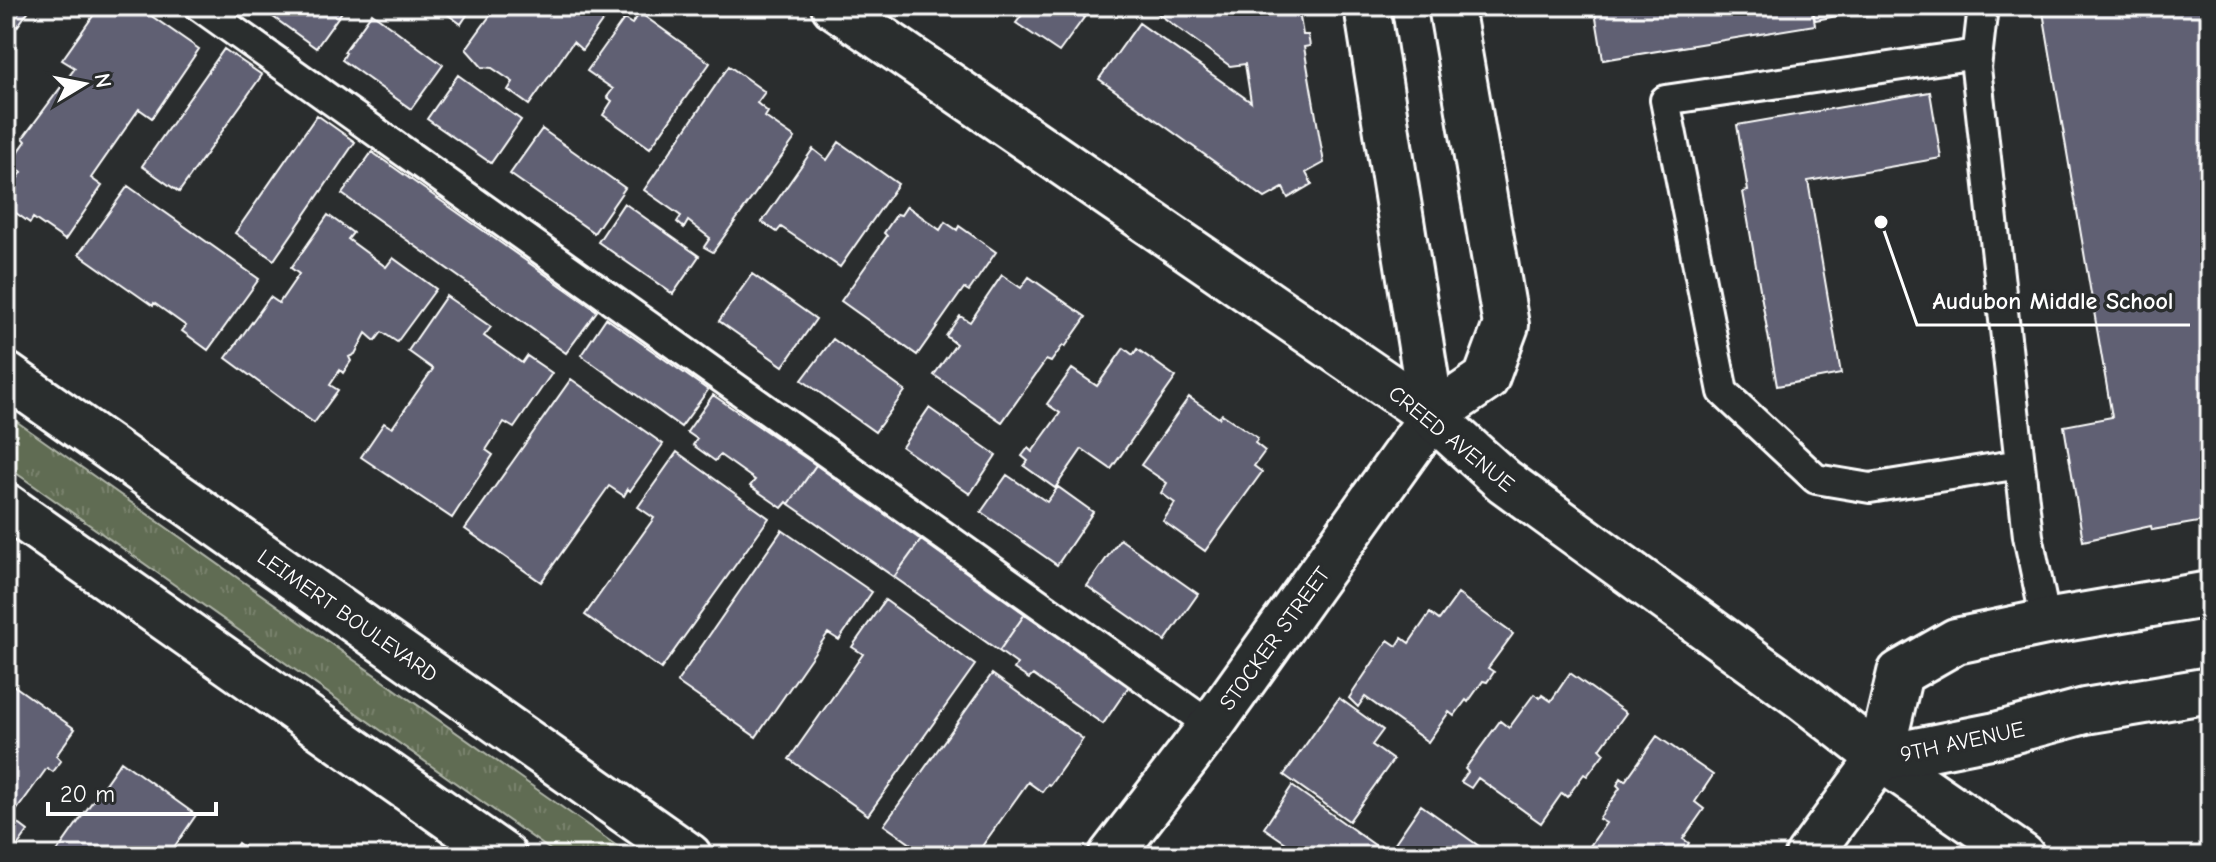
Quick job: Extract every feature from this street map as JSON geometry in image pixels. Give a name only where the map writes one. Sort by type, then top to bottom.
[{"type":"street","name":"CREED AVENUE","points":[[834,6],[1432,416],[1504,481],[1803,698],[1880,758],[2022,856]]},
{"type":"street","points":[[1367,6],[1432,416]]},
{"type":"street","name":"STOCKER STREET","points":[[1111,856],[1211,726],[1432,416],[1486,379],[1506,325],[1451,6]]},
{"type":"street","name":"LEIMERT BOULEVARD","points":[[6,375],[689,856]]},
{"type":"street","points":[[6,506],[504,856]]},
{"type":"street","name":"9TH AVENUE","points":[[2210,594],[1956,641],[1900,673],[1880,758],[1996,735],[2085,711],[2210,690]]},
{"type":"street","points":[[1808,856],[1880,758]]},
{"type":"lane","points":[[199,6],[1211,726]]},
{"type":"lane","points":[[1983,6],[1977,82],[2028,536],[2046,622]]},
{"type":"lane","points":[[1977,54],[1665,100],[1723,392],[1816,479],[1870,488],[2020,464]]},
{"type":"green space","points":[[6,414],[631,856],[559,856],[6,466]]},
{"type":"building","points":[[6,6],[32,6],[17,27],[8,20],[6,22]]},
{"type":"building","points":[[100,6],[137,6],[199,49],[152,118],[139,109],[91,178],[102,186],[65,240],[33,218],[30,223],[9,208],[13,201],[6,195],[22,172],[10,164],[26,141],[23,138],[75,68],[62,60]]},
{"type":"building","points":[[258,6],[346,6],[316,48]]},
{"type":"building","points":[[436,6],[473,6],[461,24]]},
{"type":"building","points":[[497,6],[605,6],[610,10],[582,50],[573,42],[529,105],[508,90],[513,82],[492,68],[482,67],[466,49]]},
{"type":"building","points":[[1029,6],[1091,8],[1059,52],[1016,23]]},
{"type":"building","points":[[1193,6],[1298,6],[1303,35],[1308,35],[1310,46],[1304,47],[1324,163],[1306,173],[1312,184],[1288,198],[1283,188],[1265,198],[1099,79],[1139,23],[1251,102],[1245,64],[1230,66],[1156,12]]},
{"type":"building","points":[[1594,6],[1812,6],[1815,25],[1603,60]]},
{"type":"building","points":[[1812,6],[1864,6],[1865,11],[1815,20]]},
{"type":"building","points":[[1864,6],[1921,6],[1866,15]]},
{"type":"building","points":[[2042,6],[2210,6],[2210,520],[2152,530],[2151,526],[2083,541],[2064,426],[2112,417]]},
{"type":"building","points":[[372,13],[443,65],[411,109],[342,60],[344,52]]},
{"type":"building","points":[[640,13],[710,63],[650,148],[603,115],[612,101],[607,97],[613,89],[587,71],[624,19],[632,24]]},
{"type":"building","points":[[224,49],[262,75],[179,192],[142,166]]},
{"type":"building","points":[[729,66],[765,92],[757,103],[768,112],[765,117],[795,138],[713,252],[704,247],[710,238],[688,221],[684,228],[677,222],[681,216],[644,190]]},
{"type":"building","points":[[458,75],[521,120],[491,163],[427,119]]},
{"type":"building","points":[[1930,92],[1941,158],[1808,181],[1841,374],[1777,386],[1743,192],[1748,191],[1737,125]]},
{"type":"building","points":[[317,115],[355,142],[274,260],[235,233]]},
{"type":"building","points":[[542,129],[625,188],[594,233],[510,174]]},
{"type":"building","points":[[839,142],[898,184],[840,267],[781,227],[777,232],[762,222],[813,149],[827,160]]},
{"type":"building","points":[[372,152],[597,311],[566,353],[342,194]]},
{"type":"building","points":[[128,186],[259,279],[208,350],[182,331],[186,326],[79,254]]},
{"type":"building","points":[[624,203],[699,256],[673,294],[598,242]]},
{"type":"building","points":[[907,206],[940,230],[945,222],[957,230],[959,226],[996,252],[969,291],[964,288],[917,355],[841,301],[887,236],[884,233],[897,214],[901,215]]},
{"type":"building","points":[[328,215],[353,233],[348,239],[386,267],[393,258],[436,289],[397,342],[382,332],[375,341],[366,333],[355,354],[349,357],[351,361],[343,373],[340,370],[330,385],[338,390],[314,423],[226,358],[270,297],[279,303],[299,274],[291,268]]},
{"type":"building","points":[[752,274],[816,319],[783,366],[719,321]]},
{"type":"building","points":[[1002,275],[1021,288],[1029,277],[1086,317],[1065,347],[1063,345],[1051,362],[1046,360],[1002,422],[934,375],[956,344],[946,336],[960,316],[970,322]]},
{"type":"building","points":[[446,296],[491,327],[484,336],[522,363],[527,356],[552,373],[514,428],[504,422],[486,450],[493,455],[452,518],[361,457],[384,423],[392,428],[433,369],[408,351]]},
{"type":"building","points":[[606,318],[708,390],[681,427],[581,355]]},
{"type":"building","points":[[833,339],[905,391],[875,432],[802,380]]},
{"type":"building","points":[[1124,348],[1133,355],[1137,349],[1176,377],[1111,469],[1082,449],[1055,488],[1024,466],[1028,461],[1022,456],[1028,448],[1032,452],[1060,413],[1047,404],[1072,369],[1097,386]]},
{"type":"building","points":[[571,379],[663,444],[624,496],[609,486],[541,582],[465,529]]},
{"type":"building","points":[[713,395],[816,465],[789,504],[787,502],[782,508],[750,486],[755,480],[720,455],[715,461],[693,445],[697,439],[687,432]]},
{"type":"building","points":[[1189,397],[1219,418],[1222,414],[1258,438],[1255,443],[1265,451],[1254,466],[1262,472],[1205,551],[1163,521],[1175,503],[1161,493],[1167,483],[1141,465]]},
{"type":"building","points":[[929,408],[996,455],[970,494],[902,447]]},
{"type":"building","points":[[677,452],[769,518],[661,669],[585,615],[654,518],[638,507]]},
{"type":"building","points":[[816,465],[921,540],[894,577],[789,504]]},
{"type":"building","points":[[1007,475],[1047,502],[1058,487],[1093,512],[1057,565],[981,512]]},
{"type":"building","points":[[782,530],[872,592],[839,640],[828,633],[756,737],[677,682]]},
{"type":"building","points":[[1120,539],[1198,594],[1165,641],[1087,586]]},
{"type":"building","points":[[921,540],[1025,614],[999,651],[894,577]]},
{"type":"building","points":[[1458,594],[1513,634],[1488,668],[1494,672],[1487,682],[1483,681],[1454,716],[1449,712],[1428,742],[1365,697],[1358,707],[1349,698],[1388,640],[1397,646],[1402,638],[1409,643],[1430,613],[1439,620]]},
{"type":"building","points":[[885,600],[975,665],[868,815],[789,759],[863,654],[852,647]]},
{"type":"building","points":[[1025,614],[1129,686],[1103,724],[1033,675],[1029,679],[1014,669],[1017,664],[999,651]]},
{"type":"building","points":[[1570,673],[1626,713],[1600,749],[1604,753],[1587,776],[1584,774],[1567,797],[1562,793],[1541,823],[1478,778],[1471,788],[1461,782],[1468,772],[1465,769],[1500,721],[1509,728],[1534,694],[1551,701]]},
{"type":"building","points":[[992,674],[1083,739],[1042,792],[1028,782],[975,856],[928,856],[884,825]]},
{"type":"building","points":[[6,680],[75,729],[56,756],[61,761],[53,772],[47,768],[11,818],[28,831],[10,856],[6,856]]},
{"type":"building","points":[[1339,698],[1383,730],[1372,745],[1393,760],[1349,821],[1284,775]]},
{"type":"building","points":[[1657,736],[1713,775],[1695,802],[1704,809],[1683,839],[1689,843],[1684,851],[1692,856],[1589,856],[1585,853],[1606,823],[1599,819],[1620,788],[1617,785],[1621,778],[1625,781]]},
{"type":"building","points":[[121,761],[196,815],[168,856],[54,856]]},
{"type":"building","points":[[1292,786],[1379,848],[1374,856],[1305,856],[1264,828]]},
{"type":"building","points":[[1421,805],[1493,856],[1392,856],[1388,853]]},
{"type":"building","points":[[238,843],[256,856],[229,856]]},
{"type":"place","name":"Audubon Middle School","points":[[1881,222]]}]
